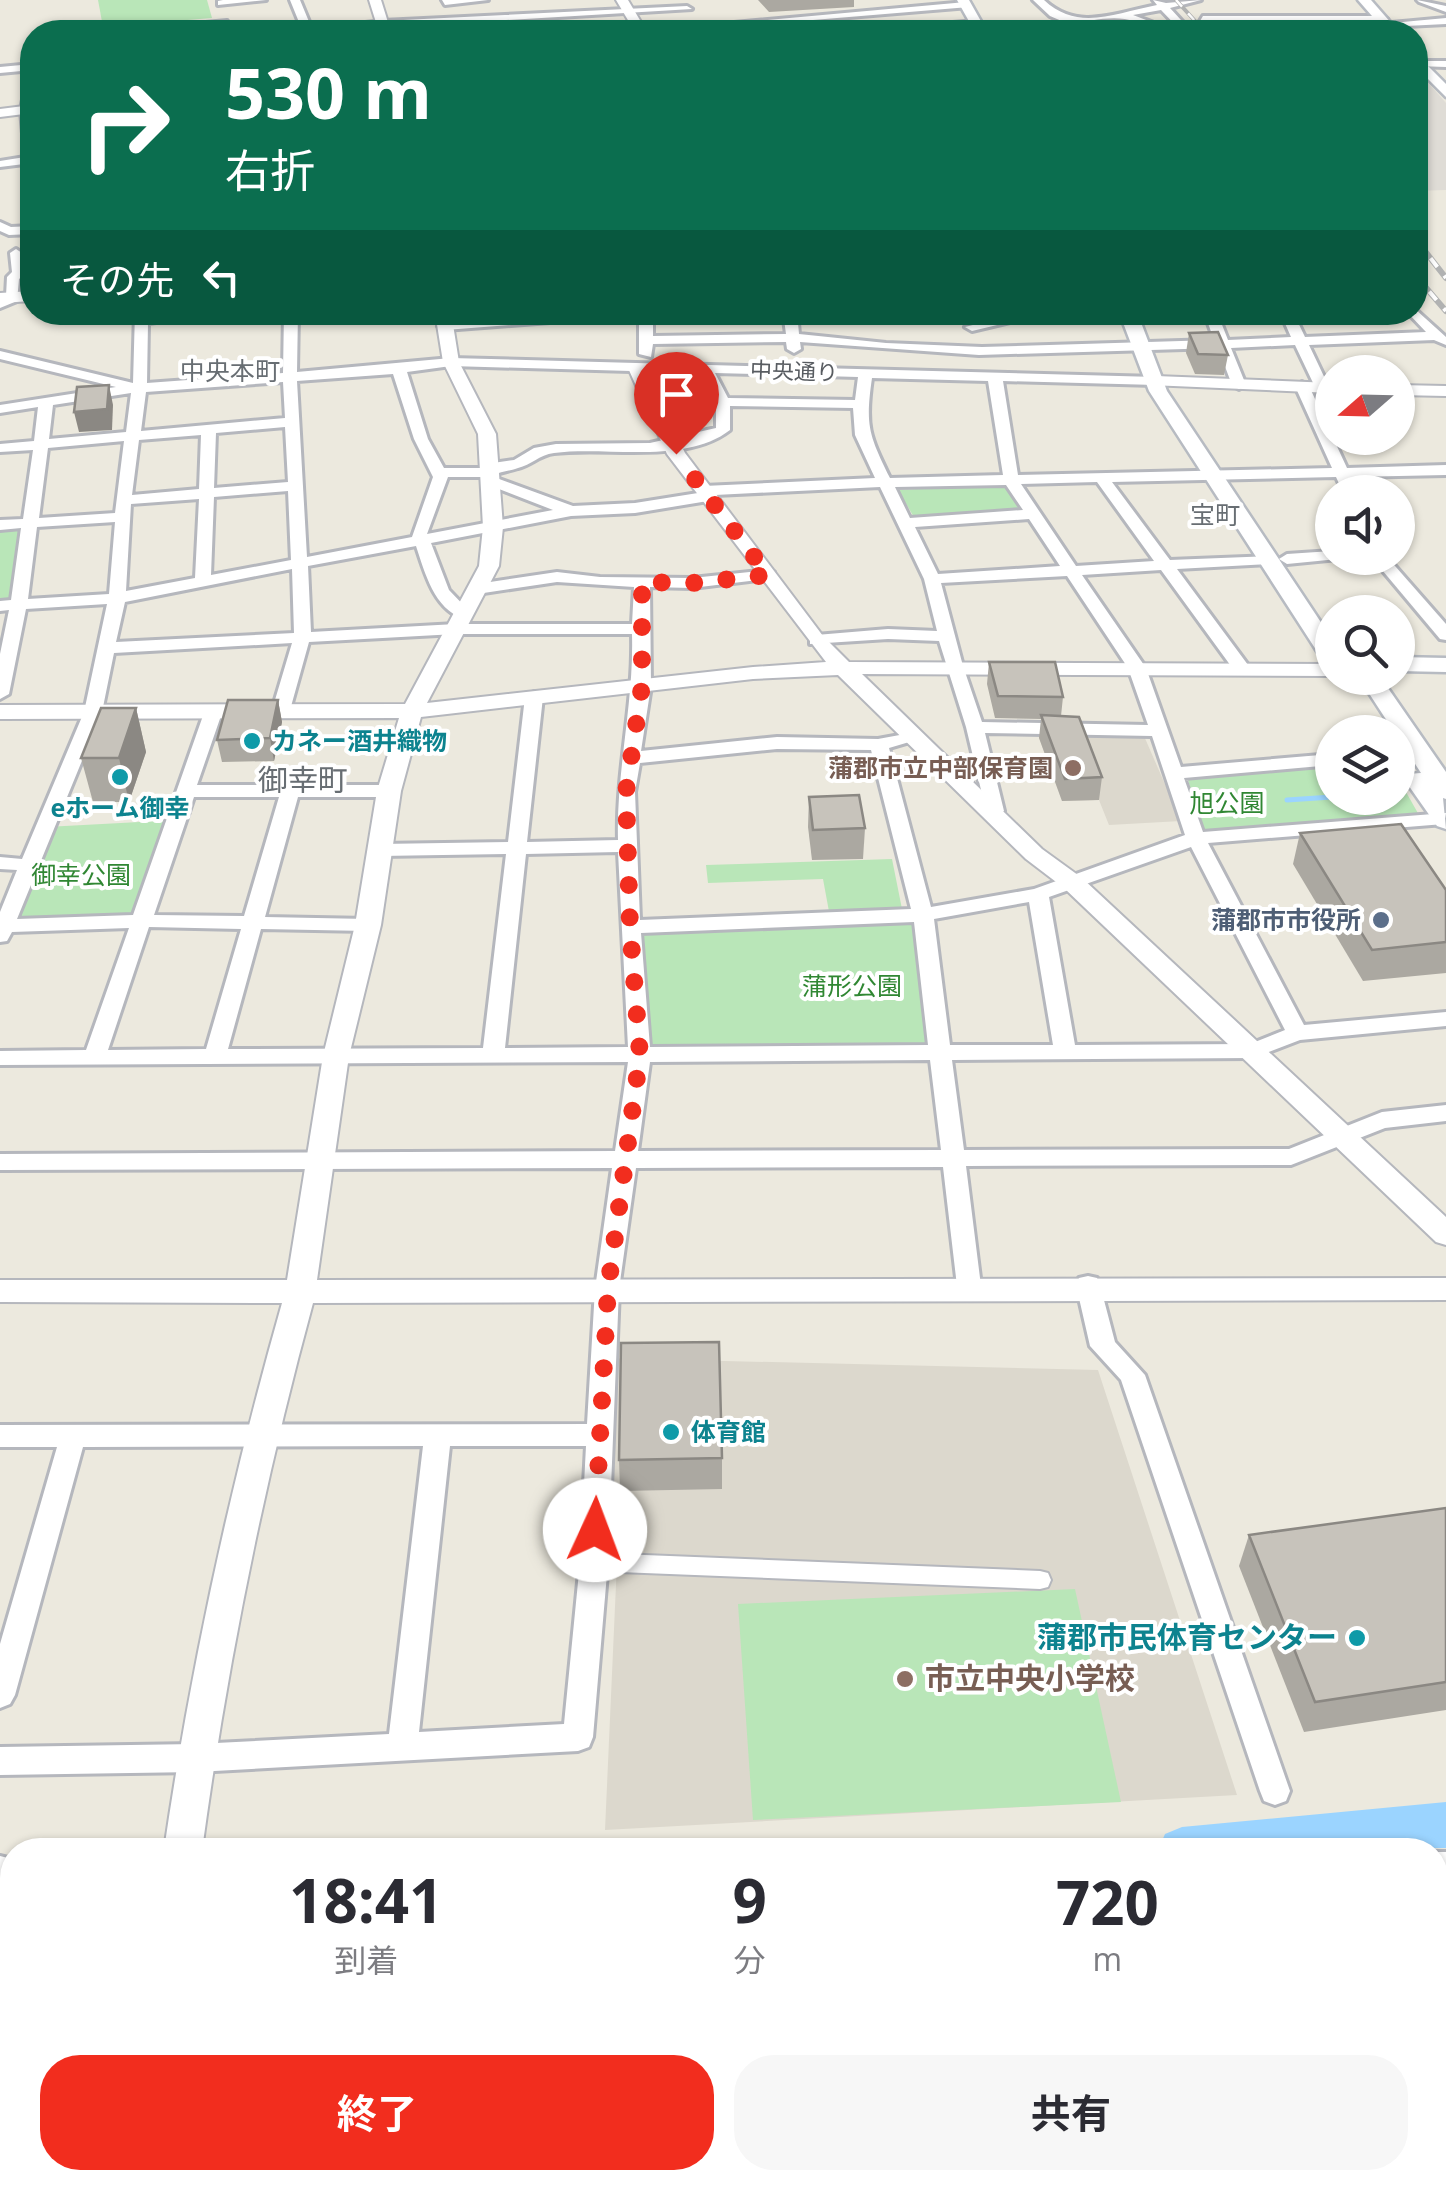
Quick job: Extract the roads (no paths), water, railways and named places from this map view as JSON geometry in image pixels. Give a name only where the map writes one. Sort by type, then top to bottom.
[{"type":"main road","points":[[1364,0],[1382,20]]},
{"type":"main road","points":[[1428,72],[1446,92]]},
{"type":"main road","points":[[1134,325],[1158,391],[1278,559],[1315,625]]},
{"type":"main road","points":[[1278,559],[1315,604]]},
{"type":"main road","points":[[1415,664],[1446,665]]},
{"type":"main road","points":[[1415,678],[1446,678]]},
{"type":"main road","points":[[1381,695],[1446,791]]},
{"type":"main road","points":[[1415,777],[1445,820]]},
{"type":"street","points":[[221,2],[260,0]]},
{"type":"street","points":[[446,1],[482,0]]},
{"type":"street","points":[[1038,0],[1053,14],[1067,20]]},
{"type":"street","points":[[1184,0],[1203,19],[1234,20]]},
{"type":"street","points":[[1089,20],[1160,2],[1196,0]]},
{"type":"street","points":[[1422,0],[1446,10]]},
{"type":"street","points":[[823,20],[965,3]]},
{"type":"street","points":[[499,20],[625,6],[684,4]]},
{"type":"street","points":[[752,11],[759,20]]},
{"type":"street","points":[[1119,14],[1137,20]]},
{"type":"street","points":[[4,300],[13,278],[19,274],[16,254]]},
{"type":"street","points":[[142,325],[117,598],[93,712],[2,931],[142,921],[368,925]]},
{"type":"street","points":[[281,710],[303,634],[291,325]]},
{"type":"street","points":[[185,1838],[196,1758],[261,1433],[300,1293],[336,1056],[368,925],[389,791],[412,711],[490,566],[493,527],[487,434],[451,362],[445,325]]},
{"type":"street","points":[[647,325],[649,340],[640,368],[670,444],[816,640],[1034,854],[1073,883],[1446,1234]]},
{"type":"street","points":[[792,325],[792,372]]},
{"type":"street","points":[[846,325],[854,342]]},
{"type":"street","points":[[982,325],[972,327],[991,378],[1011,480],[1137,668],[1196,838],[1297,1033]]},
{"type":"street","points":[[1215,325],[1239,385]]},
{"type":"street","points":[[1292,325],[1315,368]]},
{"type":"street","points":[[649,340],[795,338],[886,347],[979,350],[1441,341]]},
{"type":"street","points":[[0,355],[138,388]]},
{"type":"street","name":"中央通り","points":[[138,388],[451,362],[1315,387]]},
{"type":"street","points":[[399,369],[421,439],[439,474],[419,534],[441,588],[460,621]]},
{"type":"street","points":[[439,474],[491,474],[546,449],[700,440],[724,430],[723,402],[706,370]]},
{"type":"street","points":[[866,374],[861,404],[862,435],[932,580],[954,666],[975,727],[994,811]]},
{"type":"street","points":[[1302,386],[1342,475]]},
{"type":"street","points":[[0,410],[138,388]]},
{"type":"street","points":[[1415,390],[1446,391]]},
{"type":"street","points":[[723,402],[861,404]]},
{"type":"street","points":[[0,694],[20,605],[46,405]]},
{"type":"street","points":[[0,448],[294,422]]},
{"type":"street","points":[[203,581],[209,428]]},
{"type":"street","points":[[0,606],[117,598],[571,511],[635,508],[706,493],[782,484],[1446,470]]},
{"type":"street","points":[[491,474],[571,511]]},
{"type":"street","points":[[1102,479],[1242,669]]},
{"type":"street","points":[[0,525],[206,494],[296,486]]},
{"type":"street","points":[[907,523],[1035,514]]},
{"type":"street","points":[[932,580],[1315,557]]},
{"type":"street","points":[[477,589],[557,576],[692,583],[768,575]]},
{"type":"street","points":[[1395,575],[1446,634]]},
{"type":"street","points":[[0,1762],[196,1758],[578,1737],[594,1562],[608,1288],[640,1055],[630,927],[626,792],[642,686],[642,582]]},
{"type":"street","points":[[106,648],[460,621],[640,629]]},
{"type":"street","points":[[816,640],[901,634],[946,636]]},
{"type":"street","points":[[0,712],[412,711],[842,668],[1315,670]]},
{"type":"street","points":[[494,1056],[534,697]]},
{"type":"street","points":[[94,1058],[214,710]]},
{"type":"street","points":[[975,727],[1158,730]]},
{"type":"street","points":[[631,758],[777,743],[879,745],[910,736]]},
{"type":"street","points":[[879,745],[924,915],[969,1286]]},
{"type":"street","points":[[1174,772],[1315,760]]},
{"type":"street","points":[[187,791],[389,791]]},
{"type":"street","points":[[215,1057],[290,791]]},
{"type":"street","points":[[630,927],[924,915],[1038,894],[1196,838],[1445,820]]},
{"type":"street","points":[[380,850],[629,846]]},
{"type":"street","points":[[0,863],[30,865]]},
{"type":"street","points":[[1038,894],[1065,1053]]},
{"type":"street","points":[[0,1058],[1253,1051],[1297,1033],[1446,1018]]},
{"type":"street","points":[[0,1162],[1292,1157],[1382,1120],[1446,1114]]},
{"type":"street","points":[[1088,1285],[1103,1346],[1132,1374],[1275,1791]]},
{"type":"street","points":[[0,1290],[300,1293],[1088,1285],[1446,1289]]},
{"type":"street","points":[[402,1747],[438,1435]]},
{"type":"street","points":[[0,1436],[599,1435]]},
{"type":"street","points":[[0,1695],[73,1436]]},
{"type":"street","points":[[594,1562],[1040,1580]]},
{"type":"waterway","points":[[1206,793],[1234,805],[1244,804]]},
{"type":"waterway","points":[[1287,800],[1315,798]]},
{"type":"waterway","points":[[1309,1838],[1446,1825]]},
{"type":"railway","points":[[1176,0],[1194,20]]},
{"type":"railway","points":[[1428,255],[1446,278]]},
{"type":"railway","points":[[1428,290],[1446,311]]},
{"type":"place","name":"カネー酒井織物","points":[[252,741]]},
{"type":"place","name":"蒲郡市立中部保育園","points":[[1073,768]]},
{"type":"place","name":"eホーム御幸","points":[[120,777]]},
{"type":"place","name":"蒲郡市市役所","points":[[1381,920]]},
{"type":"place","name":"体育館","points":[[671,1432]]},
{"type":"place","name":"蒲郡市民体育センター","points":[[1357,1638]]},
{"type":"place","name":"市立中央小学校","points":[[905,1679]]},
{"type":"district","name":"中央本町","points":[[230,371]]},
{"type":"district","name":"宝町","points":[[1215,515]]},
{"type":"district","name":"御幸町","points":[[303,781]]},
{"type":"park label","name":"旭公園","points":[[1227,803]]},
{"type":"park label","name":"御幸公園","points":[[81,875]]},
{"type":"park label","name":"蒲形公園","points":[[852,986]]}]
